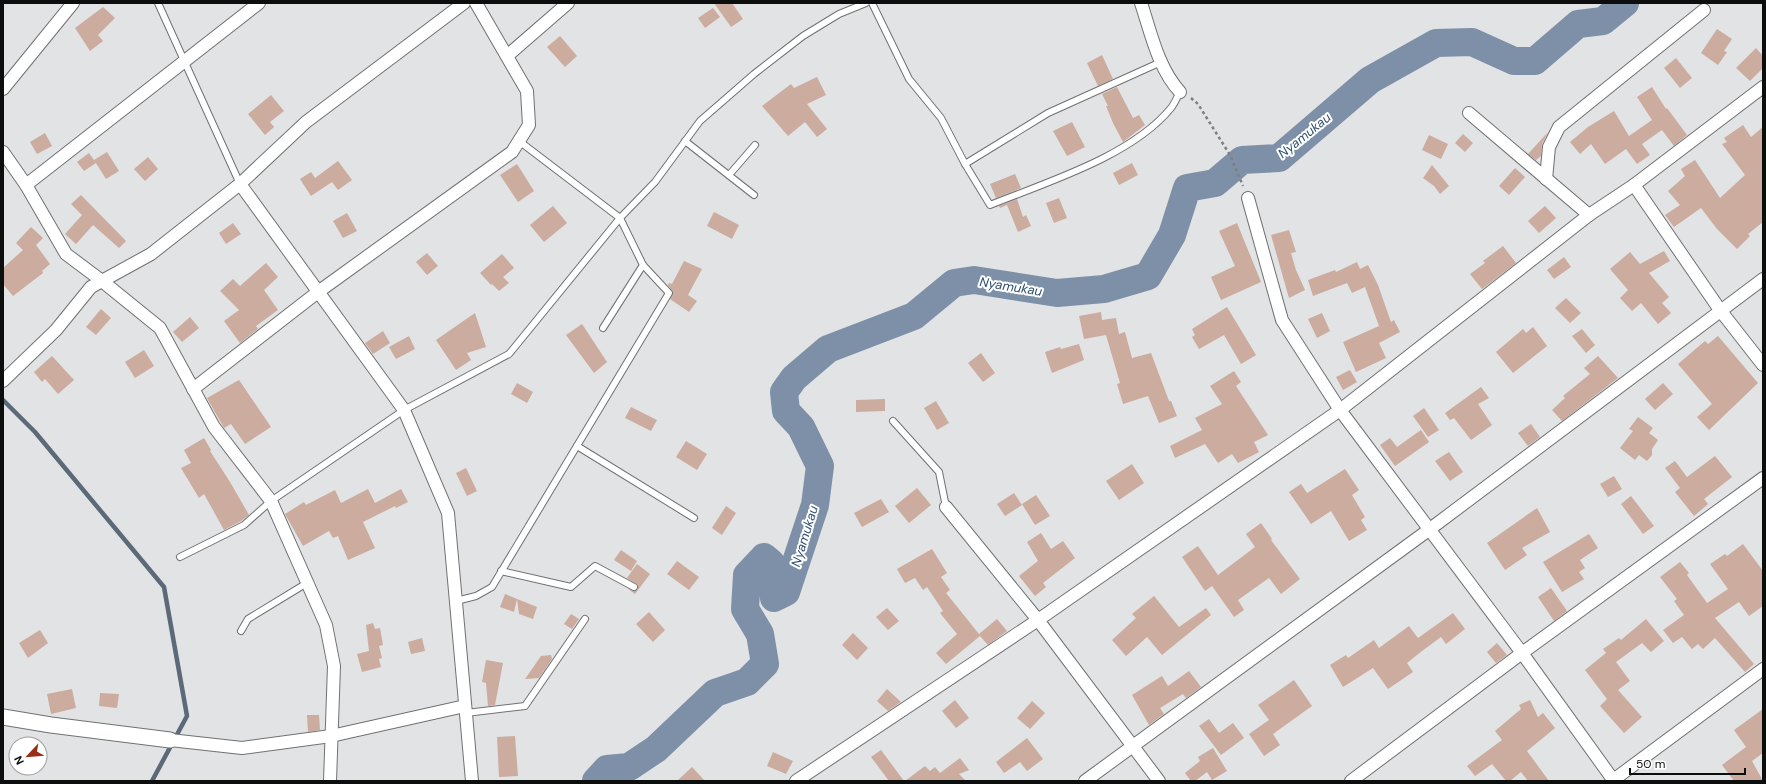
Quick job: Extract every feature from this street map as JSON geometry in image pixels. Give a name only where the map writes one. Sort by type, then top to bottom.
[{"type":"street","points":[[3,89],[73,3]]},
{"type":"street","points":[[26,185],[259,3]]},
{"type":"street","points":[[3,381],[56,330],[91,287],[151,254],[240,184],[306,122],[464,3]]},
{"type":"street","points":[[193,389],[318,292],[512,152],[529,125],[527,91],[476,3]]},
{"type":"street","points":[[508,56],[568,3]]},
{"type":"street","points":[[1141,3],[1161,62],[1170,81],[1180,92]]},
{"type":"street","points":[[1546,179],[1549,147],[1559,127],[1704,10]]},
{"type":"street","points":[[796,781],[1038,620],[1340,410],[1589,215],[1634,185],[1763,87]]},
{"type":"street","points":[[1469,113],[1589,215]]},
{"type":"street","points":[[3,152],[26,185],[66,254],[160,328],[214,427],[271,501],[326,624],[334,666],[330,781]]},
{"type":"street","points":[[240,184],[404,410],[448,513],[472,781]]},
{"type":"street","points":[[1634,185],[1720,310],[1763,365]]},
{"type":"street","points":[[1248,198],[1282,320],[1340,410],[1522,653],[1613,781],[1763,669]]},
{"type":"street","points":[[1085,781],[1430,529],[1763,279]]},
{"type":"street","points":[[1351,781],[1522,653],[1763,478]]},
{"type":"street","points":[[946,507],[1038,620],[1159,781]]},
{"type":"street","points":[[3,716],[50,725],[242,748],[331,736],[465,709]]},
{"type":"lane","points":[[158,3],[240,184]]},
{"type":"lane","points":[[180,557],[244,525],[271,501],[404,410],[509,354],[620,218],[655,182],[700,120],[754,74],[803,36],[838,14],[866,3]]},
{"type":"lane","points":[[872,3],[909,79],[941,118],[965,164],[990,205],[1101,160],[1149,130],[1172,108],[1180,92]]},
{"type":"lane","points":[[965,164],[1048,114],[1161,62]]},
{"type":"lane","points":[[455,601],[476,596],[492,587],[669,293],[643,265],[620,218],[519,141]]},
{"type":"lane","points":[[685,141],[754,195]]},
{"type":"lane","points":[[729,175],[755,146]]},
{"type":"lane","points":[[603,328],[643,265]]},
{"type":"lane","points":[[894,421],[939,472],[946,507]]},
{"type":"lane","points":[[577,446],[694,518]]},
{"type":"lane","points":[[501,571],[571,588],[595,566],[634,587]]},
{"type":"lane","points":[[240,631],[248,619],[307,583]]},
{"type":"lane","points":[[465,709],[525,706],[585,619]]},
{"type":"path","points":[[1180,92],[1191,97],[1198,104],[1230,155],[1238,175]]},
{"type":"building","points":[[714,3],[732,3],[743,19],[731,27]]},
{"type":"building","points":[[103,7],[115,18],[98,35],[103,41],[90,51],[75,28]]},
{"type":"building","points":[[713,8],[720,17],[705,28],[698,18]]},
{"type":"building","points":[[1717,29],[1732,39],[1724,51],[1727,52],[1718,65],[1701,53]]},
{"type":"building","points":[[560,36],[577,56],[565,67],[547,47]]},
{"type":"building","points":[[1756,48],[1763,56],[1763,68],[1750,81],[1736,68]]},
{"type":"building","points":[[1102,55],[1113,79],[1098,86],[1087,63]]},
{"type":"building","points":[[1676,58],[1692,78],[1680,88],[1664,68]]},
{"type":"building","points":[[817,77],[826,95],[807,104],[827,129],[817,137],[805,122],[788,136],[762,106],[791,84],[794,88]]},
{"type":"building","points":[[1117,87],[1133,118],[1139,115],[1145,125],[1123,142],[1113,123],[1106,106],[1108,106],[1102,94]]},
{"type":"building","points":[[1652,87],[1666,109],[1667,108],[1687,135],[1674,146],[1662,130],[1642,144],[1650,155],[1637,164],[1626,149],[1605,164],[1591,144],[1580,154],[1570,142],[1588,127],[1614,111],[1629,136],[1652,120],[1637,97]]},
{"type":"building","points":[[271,95],[284,111],[270,122],[274,127],[265,135],[248,114]]},
{"type":"building","points":[[1072,122],[1085,147],[1067,156],[1053,131]]},
{"type":"building","points":[[1743,125],[1751,137],[1763,127],[1763,222],[1748,234],[1750,236],[1737,249],[1717,229],[1701,208],[1674,227],[1665,215],[1680,205],[1668,191],[1685,176],[1681,169],[1695,160],[1720,198],[1745,175],[1722,144],[1727,142],[1724,138]]},
{"type":"building","points":[[1548,132],[1542,144],[1541,156],[1536,160],[1528,154]]},
{"type":"building","points":[[45,133],[52,146],[37,154],[30,142]]},
{"type":"building","points":[[1463,134],[1473,143],[1465,152],[1455,143]]},
{"type":"building","points":[[1429,135],[1448,144],[1441,159],[1422,150]]},
{"type":"building","points":[[107,152],[119,171],[106,179],[94,160]]},
{"type":"building","points":[[89,153],[96,163],[84,171],[77,162]]},
{"type":"building","points":[[148,157],[158,169],[145,181],[134,169]]},
{"type":"building","points":[[338,161],[352,180],[338,190],[332,182],[311,196],[300,179],[311,172],[315,178]]},
{"type":"building","points":[[1132,163],[1138,175],[1119,185],[1113,173]]},
{"type":"building","points":[[517,164],[534,191],[518,202],[500,175]]},
{"type":"building","points":[[1432,165],[1449,186],[1440,194],[1434,186],[1423,178]]},
{"type":"building","points":[[1515,168],[1525,177],[1509,195],[1499,186]]},
{"type":"building","points":[[1015,174],[1021,188],[996,198],[990,184]]},
{"type":"building","points":[[81,195],[126,241],[119,248],[93,225],[76,244],[65,234],[82,215],[71,204]]},
{"type":"building","points":[[1059,198],[1067,218],[1054,223],[1046,203]]},
{"type":"building","points":[[1017,199],[1023,217],[1026,215],[1031,226],[1018,232],[1007,205],[1000,208],[999,206]]},
{"type":"building","points":[[553,206],[567,223],[544,242],[530,225]]},
{"type":"building","points":[[1545,206],[1556,218],[1539,233],[1528,221]]},
{"type":"building","points":[[714,212],[739,225],[732,239],[707,226]]},
{"type":"building","points":[[347,213],[357,231],[343,238],[333,221]]},
{"type":"building","points":[[233,223],[241,234],[226,244],[219,233]]},
{"type":"building","points":[[1237,223],[1261,282],[1221,300],[1211,277],[1235,266],[1219,231]]},
{"type":"building","points":[[31,227],[43,238],[36,245],[50,264],[42,271],[43,273],[13,296],[3,284],[3,268],[23,250],[16,243]]},
{"type":"building","points":[[1289,230],[1296,252],[1291,253],[1296,270],[1305,290],[1289,298],[1271,235]]},
{"type":"building","points":[[1503,246],[1516,263],[1482,289],[1470,274],[1485,263],[1483,261]]},
{"type":"building","points":[[1664,251],[1670,261],[1649,273],[1669,297],[1662,303],[1671,313],[1658,324],[1641,303],[1632,311],[1620,298],[1628,290],[1610,269],[1630,252],[1640,264]]},
{"type":"building","points":[[427,253],[438,266],[427,275],[416,262]]},
{"type":"building","points":[[502,254],[514,268],[503,277],[509,283],[499,291],[480,273]]},
{"type":"building","points":[[1564,257],[1571,267],[1554,279],[1547,270]]},
{"type":"building","points":[[684,261],[702,269],[688,295],[697,301],[689,312],[670,299],[673,292],[668,285],[669,283],[672,284]]},
{"type":"building","points":[[1357,262],[1360,269],[1368,265],[1378,285],[1391,322],[1394,320],[1400,332],[1379,343],[1386,358],[1356,372],[1343,342],[1379,326],[1365,287],[1352,293],[1347,283],[1313,296],[1308,280],[1335,270],[1336,272]]},
{"type":"building","points":[[266,263],[278,277],[264,290],[278,310],[256,326],[258,329],[240,343],[224,321],[239,310],[220,291],[233,279],[240,286]]},
{"type":"building","points":[[1566,298],[1581,313],[1570,323],[1555,308]]},
{"type":"building","points":[[1227,307],[1256,355],[1241,364],[1224,335],[1199,349],[1192,337],[1195,335],[1192,329]]},
{"type":"building","points":[[101,309],[111,318],[96,335],[86,327]]},
{"type":"building","points":[[1101,312],[1102,320],[1116,318],[1119,334],[1125,332],[1132,358],[1151,353],[1169,401],[1171,401],[1177,416],[1159,423],[1148,396],[1123,404],[1117,384],[1120,383],[1106,335],[1084,339],[1079,316]]},
{"type":"building","points":[[475,313],[486,347],[467,353],[471,360],[456,370],[436,340]]},
{"type":"building","points":[[1322,313],[1330,331],[1317,338],[1308,319]]},
{"type":"building","points":[[190,317],[199,328],[182,342],[173,332]]},
{"type":"building","points":[[582,324],[607,362],[594,373],[566,335]]},
{"type":"building","points":[[1533,327],[1547,346],[1513,373],[1496,352],[1523,329],[1526,333]]},
{"type":"building","points":[[1582,329],[1595,345],[1586,353],[1572,336]]},
{"type":"building","points":[[383,331],[390,343],[373,354],[365,343]]},
{"type":"building","points":[[409,336],[415,349],[396,359],[389,347]]},
{"type":"building","points":[[1718,336],[1758,383],[1709,430],[1697,417],[1712,404],[1678,364],[1705,341],[1708,344]]},
{"type":"building","points":[[1079,344],[1084,360],[1052,373],[1045,352],[1060,347],[1061,349]]},
{"type":"building","points":[[144,350],[154,366],[135,378],[125,362]]},
{"type":"building","points":[[981,353],[995,373],[983,382],[968,363]]},
{"type":"building","points":[[52,356],[74,380],[58,394],[45,379],[42,382],[34,372]]},
{"type":"building","points":[[1598,356],[1618,378],[1562,421],[1552,410],[1565,398],[1563,396],[1590,374],[1584,368]]},
{"type":"building","points":[[1350,370],[1357,382],[1343,390],[1336,377]]},
{"type":"building","points":[[1234,371],[1241,382],[1236,386],[1268,435],[1254,442],[1259,452],[1238,463],[1232,454],[1218,463],[1205,444],[1175,458],[1170,446],[1202,430],[1195,418],[1222,404],[1210,386]]},
{"type":"building","points":[[239,380],[271,427],[245,444],[231,424],[224,428],[207,398]]},
{"type":"building","points":[[517,383],[533,392],[527,403],[511,394]]},
{"type":"building","points":[[1663,383],[1673,394],[1655,410],[1645,399]]},
{"type":"building","points":[[1481,387],[1489,398],[1478,404],[1492,425],[1471,440],[1454,418],[1450,420],[1445,413]]},
{"type":"building","points":[[885,399],[885,411],[856,412],[856,400]]},
{"type":"building","points":[[936,401],[949,423],[937,430],[924,408]]},
{"type":"building","points":[[631,407],[657,420],[651,431],[625,418]]},
{"type":"building","points":[[1424,408],[1439,430],[1428,437],[1413,416]]},
{"type":"building","points":[[1638,417],[1653,428],[1649,433],[1658,440],[1652,449],[1652,455],[1647,461],[1639,455],[1635,460],[1620,448],[1633,431],[1629,429]]},
{"type":"building","points":[[1531,424],[1540,437],[1528,446],[1518,433]]},
{"type":"building","points":[[1421,430],[1429,442],[1395,466],[1380,445],[1390,438],[1397,447]]},
{"type":"building","points":[[204,438],[211,450],[210,451],[249,515],[224,530],[204,494],[199,498],[181,468],[191,463],[184,450]]},
{"type":"building","points":[[686,441],[707,454],[697,470],[676,457]]},
{"type":"building","points":[[1449,452],[1463,472],[1450,481],[1435,461]]},
{"type":"building","points":[[1715,456],[1732,477],[1704,499],[1708,504],[1694,516],[1675,492],[1680,488],[1665,468],[1675,461],[1687,477]]},
{"type":"building","points":[[1132,464],[1144,483],[1119,500],[1106,481]]},
{"type":"building","points":[[466,468],[477,491],[467,496],[456,473]]},
{"type":"building","points":[[1345,469],[1359,490],[1352,495],[1365,517],[1361,520],[1367,530],[1349,541],[1331,511],[1311,524],[1289,492],[1301,484],[1307,493]]},
{"type":"building","points":[[1614,476],[1622,489],[1608,497],[1600,484]]},
{"type":"building","points":[[917,488],[931,505],[909,523],[895,506]]},
{"type":"building","points":[[368,489],[375,503],[401,489],[408,502],[396,508],[395,506],[363,522],[375,548],[348,560],[338,536],[333,538],[329,531],[303,546],[285,514],[304,502],[306,505],[335,490],[341,503]]},
{"type":"building","points":[[1014,493],[1022,505],[1005,516],[997,504]]},
{"type":"building","points":[[1036,495],[1050,516],[1035,525],[1022,504]]},
{"type":"building","points":[[1631,496],[1654,526],[1643,534],[1621,504]]},
{"type":"building","points":[[881,499],[889,512],[862,527],[854,513]]},
{"type":"building","points":[[726,506],[736,513],[722,535],[712,528]]},
{"type":"building","points":[[1537,508],[1550,532],[1522,548],[1527,555],[1505,570],[1487,543]]},
{"type":"building","points":[[1261,523],[1272,539],[1271,540],[1300,579],[1281,594],[1269,578],[1238,600],[1244,610],[1234,617],[1212,586],[1205,591],[1182,557],[1198,546],[1218,575],[1255,547],[1246,534]]},
{"type":"building","points":[[1041,533],[1051,549],[1063,541],[1075,558],[1043,583],[1046,587],[1035,596],[1019,576],[1038,561],[1027,542]]},
{"type":"building","points":[[1589,534],[1598,548],[1580,560],[1585,568],[1579,572],[1584,579],[1562,592],[1543,562]]},
{"type":"building","points":[[1743,544],[1763,571],[1763,606],[1749,616],[1739,602],[1715,618],[1754,664],[1745,672],[1715,638],[1703,649],[1698,644],[1692,649],[1682,637],[1673,643],[1663,630],[1684,615],[1674,601],[1677,599],[1660,577],[1680,562],[1689,573],[1687,575],[1707,603],[1728,589],[1710,564],[1725,554],[1727,556]]},
{"type":"building","points":[[932,549],[947,573],[941,577],[950,590],[946,593],[979,634],[997,619],[1007,631],[988,645],[980,636],[946,664],[936,653],[957,634],[940,613],[943,611],[927,587],[923,590],[915,578],[905,583],[897,569]]},
{"type":"building","points":[[621,550],[637,561],[631,571],[614,560]]},
{"type":"building","points":[[677,561],[699,577],[689,590],[667,574]]},
{"type":"building","points":[[637,564],[650,574],[635,594],[628,589],[636,591],[638,589],[638,585],[627,578]]},
{"type":"building","points":[[1551,588],[1567,611],[1554,621],[1538,597]]},
{"type":"building","points":[[505,594],[517,599],[514,612],[500,607]]},
{"type":"building","points":[[1154,596],[1179,627],[1206,608],[1211,615],[1162,655],[1147,637],[1126,656],[1112,640],[1136,618],[1132,614]]},
{"type":"building","points":[[517,599],[537,607],[533,619],[519,614]]},
{"type":"building","points":[[887,608],[899,621],[888,630],[876,617]]},
{"type":"building","points":[[649,612],[665,630],[653,642],[636,624]]},
{"type":"building","points":[[1453,613],[1465,629],[1446,644],[1441,637],[1422,651],[1407,663],[1413,672],[1388,689],[1373,668],[1343,687],[1330,665],[1346,655],[1348,658],[1374,640],[1379,648],[1409,626],[1418,638]]},
{"type":"building","points":[[571,614],[579,619],[572,629],[564,624]]},
{"type":"building","points":[[1646,619],[1664,641],[1651,652],[1642,643],[1616,662],[1630,681],[1618,690],[1642,717],[1624,733],[1600,706],[1607,699],[1585,670],[1606,653],[1603,649],[1619,638],[1621,640]]},
{"type":"building","points":[[373,623],[375,629],[380,628],[383,645],[379,646],[382,658],[379,659],[381,667],[362,672],[357,654],[369,651],[366,625]]},
{"type":"building","points":[[40,630],[48,643],[28,658],[19,643]]},
{"type":"building","points":[[853,633],[868,648],[857,660],[842,645]]},
{"type":"building","points":[[422,638],[425,651],[411,654],[408,642]]},
{"type":"building","points":[[1497,643],[1507,655],[1496,663],[1487,652]]},
{"type":"building","points":[[551,655],[552,659],[539,678],[525,679],[541,656]]},
{"type":"building","points":[[486,660],[503,663],[495,705],[488,706],[486,683],[482,682]]},
{"type":"building","points":[[1189,671],[1201,687],[1186,698],[1183,694],[1160,708],[1164,714],[1149,725],[1132,695],[1162,676],[1168,686]]},
{"type":"building","points":[[1294,680],[1312,706],[1273,734],[1280,745],[1264,756],[1249,734],[1269,720],[1258,705]]},
{"type":"building","points":[[72,689],[76,708],[51,714],[47,694]]},
{"type":"building","points":[[887,689],[901,702],[888,711],[877,701]]},
{"type":"building","points":[[100,693],[119,694],[117,708],[99,706]]},
{"type":"building","points":[[955,700],[969,718],[956,728],[942,711]]},
{"type":"building","points":[[1530,700],[1538,717],[1543,713],[1555,728],[1527,751],[1549,781],[1528,781],[1521,772],[1510,781],[1506,781],[1492,764],[1475,776],[1467,766],[1502,740],[1495,731],[1521,709],[1519,705]]},
{"type":"building","points":[[1032,701],[1045,713],[1030,729],[1017,718]]},
{"type":"building","points":[[1763,709],[1763,753],[1752,761],[1763,781],[1734,781],[1722,765],[1746,747],[1734,730]]},
{"type":"building","points":[[307,715],[319,715],[320,730],[308,732]]},
{"type":"building","points":[[1209,719],[1219,733],[1233,723],[1244,738],[1221,755],[1199,726]]},
{"type":"building","points":[[515,736],[518,776],[499,777],[497,737]]},
{"type":"building","points":[[1027,738],[1043,759],[1027,771],[1020,762],[1004,773],[996,762]]},
{"type":"building","points":[[1213,748],[1227,771],[1212,780],[1207,772],[1195,781],[1191,781],[1185,773],[1200,761],[1198,757]]},
{"type":"building","points":[[881,750],[904,781],[889,781],[871,757]]},
{"type":"building","points":[[773,752],[793,761],[786,774],[767,766]]},
{"type":"building","points":[[960,758],[969,770],[959,774],[966,781],[905,781],[925,766],[930,771],[935,767],[940,773]]},
{"type":"building","points":[[692,767],[705,781],[677,781]]},
{"type":"waterway","name":"Nyamukau","points":[[596,781],[607,769],[629,767],[656,749],[715,693],[747,682],[765,664],[760,634],[745,609],[747,575],[764,557],[771,563],[774,598],[786,592],[815,505],[820,466],[801,427],[786,411],[784,392],[794,378],[828,349],[914,316],[954,283],[974,280],[1057,293],[1104,289],[1148,276],[1172,235],[1187,188],[1215,183],[1242,160],[1279,158],[1370,80],[1436,43],[1472,42],[1514,61],[1535,61],[1578,24],[1603,21],[1625,3]]},
{"type":"waterway","points":[[3,400],[35,432],[164,587],[187,716],[152,781]]}]
